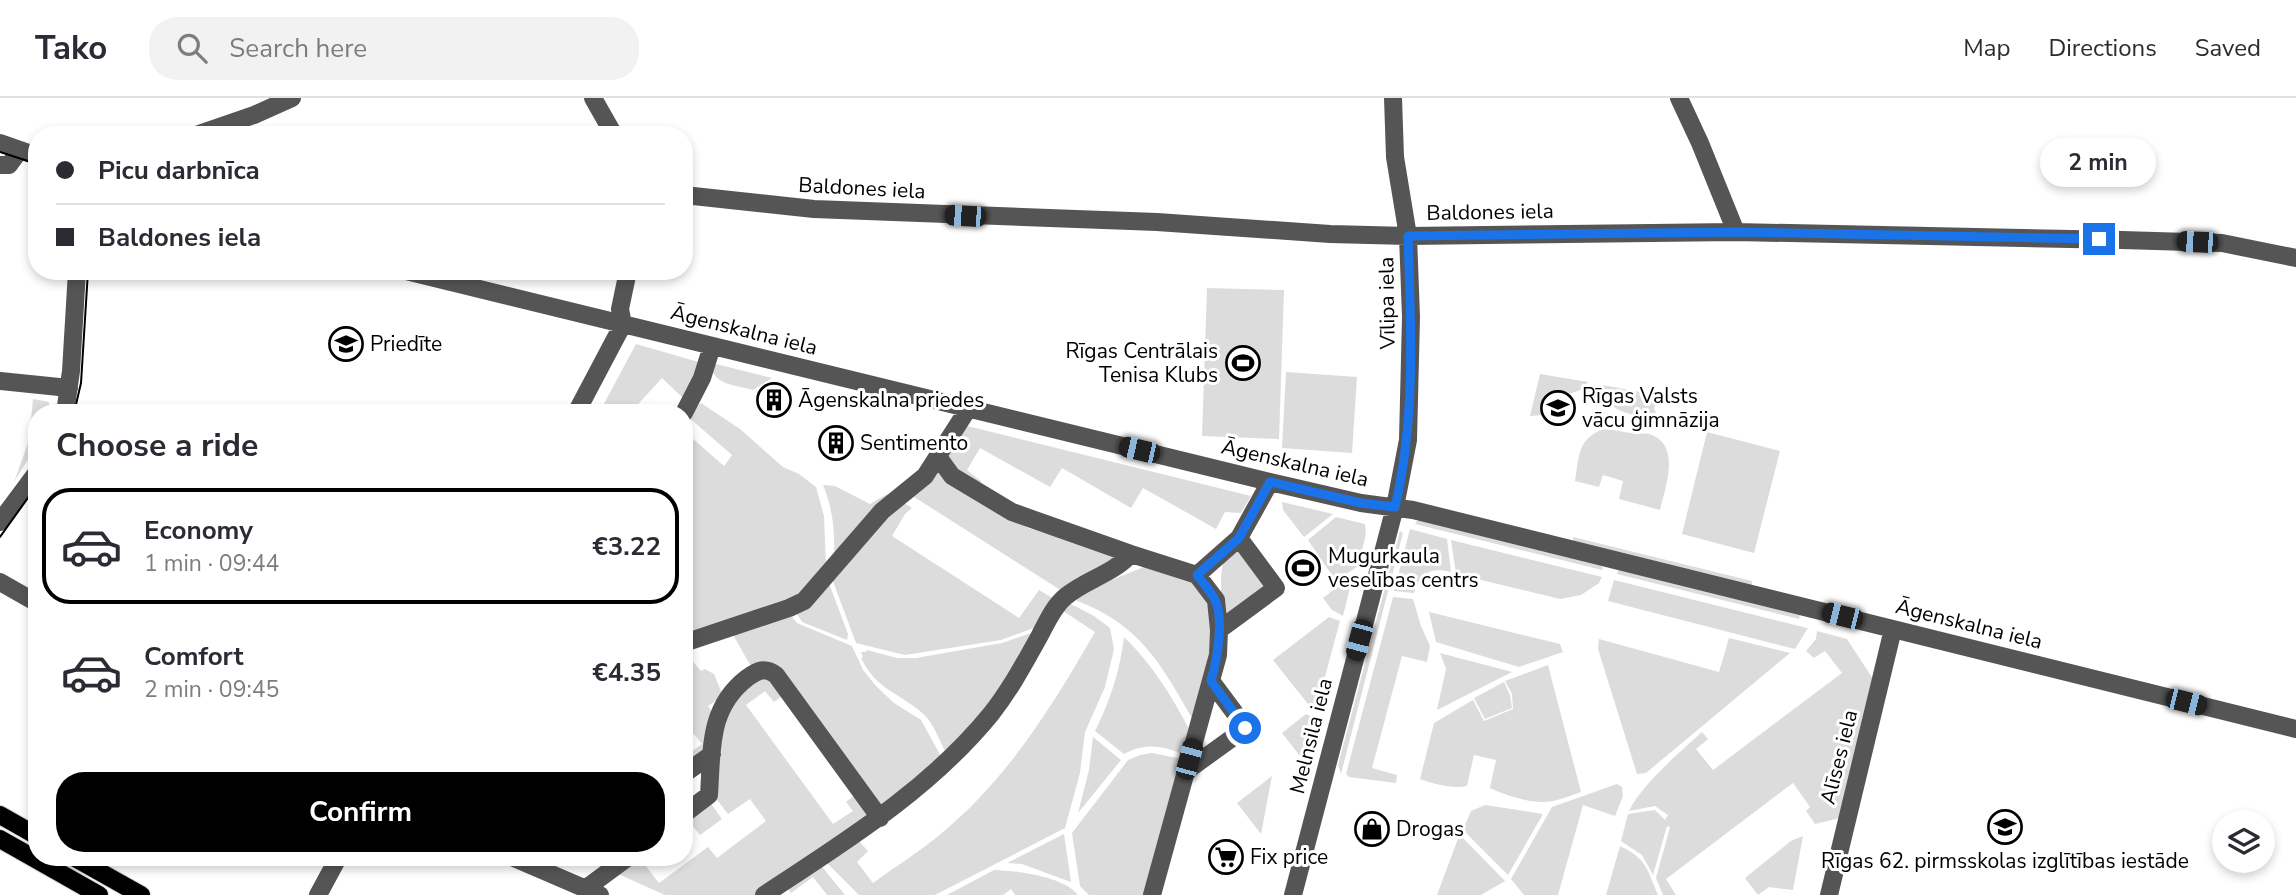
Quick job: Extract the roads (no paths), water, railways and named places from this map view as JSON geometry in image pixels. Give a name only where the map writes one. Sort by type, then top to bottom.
[{"type":"main road","points":[[0,815],[28,831]]},
{"type":"main road","points":[[0,839],[28,855]]},
{"type":"main road","points":[[48,866],[99,895]]},
{"type":"main road","points":[[89,866],[141,895]]},
{"type":"street","points":[[222,126],[292,98]]},
{"type":"street","points":[[593,98],[609,126]]},
{"type":"street","name":"Vīlipa iela","points":[[1393,98],[1395,157],[1408,236],[1411,317],[1408,440],[1395,507]]},
{"type":"street","points":[[1679,98],[1736,232]]},
{"type":"street","points":[[0,143],[28,153]]},
{"type":"street","points":[[0,166],[9,165],[28,153]]},
{"type":"street","name":"Baldones iela","points":[[693,196],[814,209],[1157,222],[1330,234],[1408,236],[1736,232],[2222,243],[2296,258]]},
{"type":"street","points":[[66,404],[75,280]]},
{"type":"street","name":"Āgenskalna iela","points":[[443,280],[1270,482],[1361,503],[1395,507],[2296,729]]},
{"type":"street","points":[[581,404],[623,324],[620,309],[626,280]]},
{"type":"street","points":[[689,404],[702,378],[712,345]]},
{"type":"street","points":[[0,381],[69,388]]},
{"type":"street","points":[[693,640],[804,601],[882,510],[925,476],[968,409]]},
{"type":"street","points":[[939,458],[952,476],[1012,512],[1197,575],[1216,600],[1218,656],[1152,895]]},
{"type":"street","points":[[1197,575],[1239,538],[1270,482]]},
{"type":"street","points":[[0,523],[28,484]]},
{"type":"street","name":"Melnsila iela","points":[[1293,895],[1395,507]]},
{"type":"street","points":[[1219,629],[1276,588],[1239,538]]},
{"type":"street","points":[[764,895],[880,818],[928,780],[971,739],[1006,695],[1053,612],[1065,597],[1123,563],[1131,554]]},
{"type":"street","points":[[0,582],[28,598]]},
{"type":"street","name":"Alīses iela","points":[[1829,895],[1894,629]]},
{"type":"street","points":[[693,807],[709,795],[712,754],[721,707],[737,685],[750,675],[769,669],[880,818]]},
{"type":"street","points":[[1185,772],[1245,728],[1211,681]]},
{"type":"street","points":[[693,768],[712,754]]},
{"type":"street","points":[[318,895],[334,866]]},
{"type":"street","points":[[544,866],[593,892],[619,866]]},
{"type":"tram line","points":[[0,152],[28,161]]},
{"type":"tram line","points":[[76,404],[81,383],[87,280]]},
{"type":"tram line","points":[[0,537],[28,498]]},
{"type":"place","name":"Priedīte","points":[[346,344]]},
{"type":"place","name":"Rīgas Centrālais Tenisa Klubs","points":[[1243,363]]},
{"type":"place","name":"Āgenskalna priedes","points":[[774,400]]},
{"type":"place","name":"Rīgas Valsts vācu ģimnāzija","points":[[1558,408]]},
{"type":"place","name":"Sentimento","points":[[836,443]]},
{"type":"place","name":"Mugurkaula veselības centrs","points":[[1303,568]]},
{"type":"place","name":"Rīgas 62. pirmsskolas izglītības iestāde","points":[[2005,827]]},
{"type":"place","name":"Drogas","points":[[1372,829]]},
{"type":"place","name":"Fix price","points":[[1226,857]]}]
